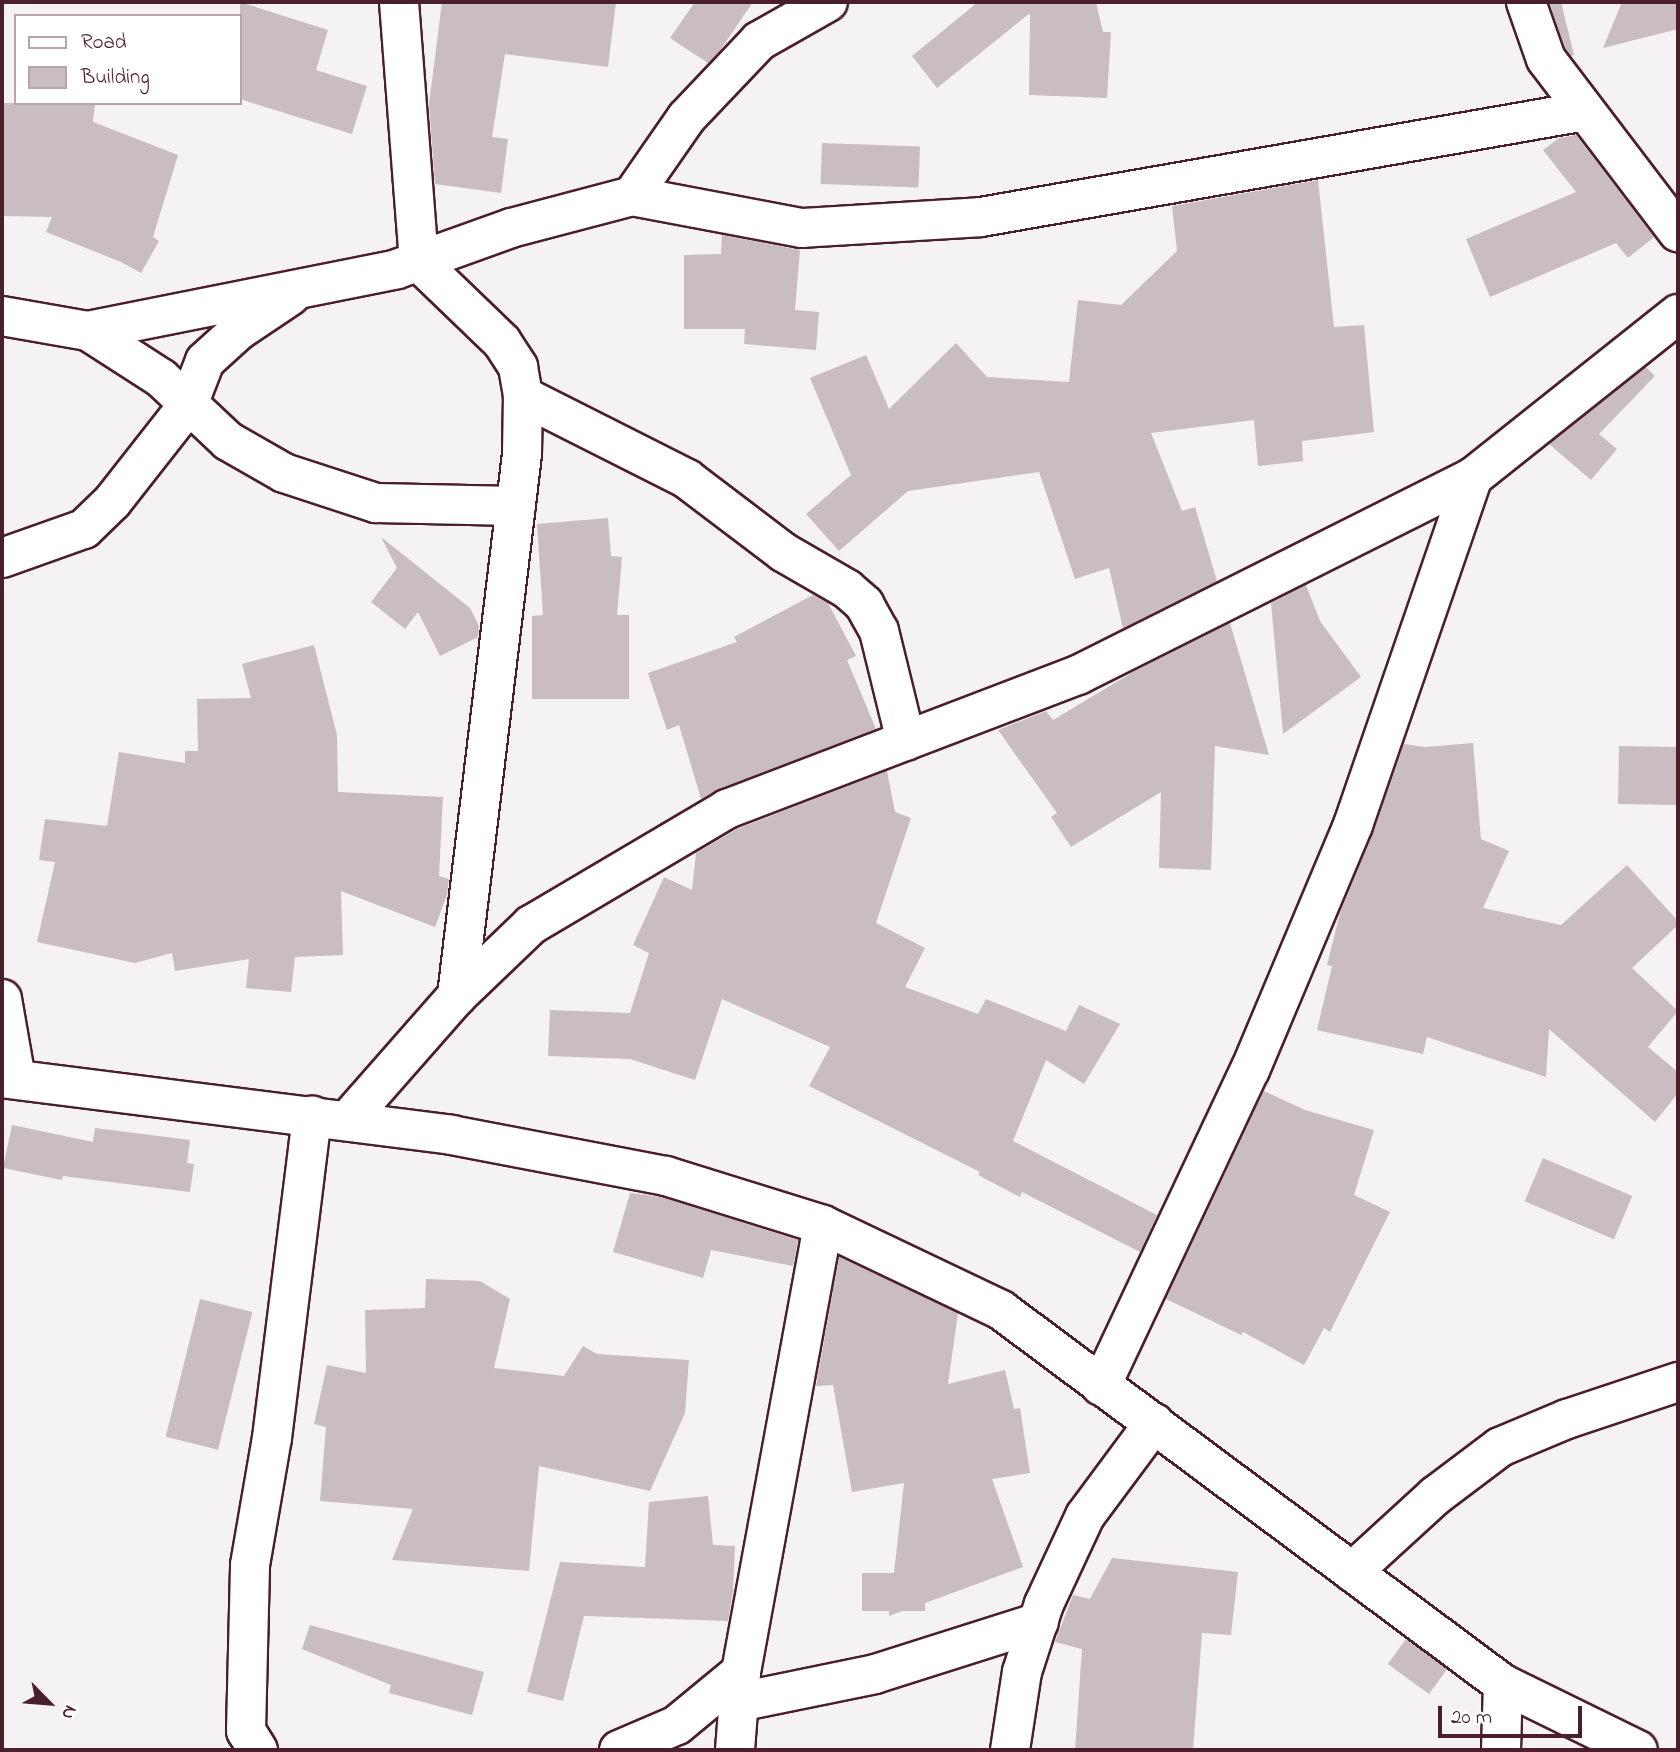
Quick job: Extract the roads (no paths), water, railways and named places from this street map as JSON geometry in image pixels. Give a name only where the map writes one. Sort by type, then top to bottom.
[{"type":"street","points":[[400,2],[419,262],[502,342],[518,367],[523,396],[522,454],[457,996]]},
{"type":"street","points":[[632,196],[687,117],[759,41],[828,2]]},
{"type":"street","points":[[1526,2],[1546,59],[1678,232]]},
{"type":"street","points":[[6,326],[88,331],[397,269],[511,228],[632,196],[802,228],[981,217],[1585,111]]},
{"type":"street","points":[[2,558],[84,529],[112,502],[188,405],[205,361],[238,331],[303,286]]},
{"type":"street","points":[[258,1750],[246,1731],[250,1565],[330,1118],[531,925],[727,808],[1078,675],[1473,477],[1678,314]]},
{"type":"street","points":[[88,331],[160,378],[228,441],[284,473],[376,503],[516,506]]},
{"type":"street","points":[[523,396],[687,479],[783,552],[847,589],[864,604],[879,631],[906,741]]},
{"type":"street","points":[[1101,1386],[1250,1070],[1353,825],[1473,477]]},
{"type":"street","points":[[2,999],[9,1078],[452,1135],[666,1176],[823,1225],[1001,1310],[1503,1684],[1638,1750]]},
{"type":"street","points":[[735,1750],[740,1687],[823,1225]]},
{"type":"street","points":[[1352,1572],[1435,1496],[1500,1447],[1567,1419],[1678,1382]]},
{"type":"street","points":[[1010,1750],[1023,1672],[1039,1622],[1085,1516],[1154,1423]]},
{"type":"street","points":[[619,1750],[671,1737],[740,1687],[875,1674],[1039,1622]]},
{"type":"street","points":[[1500,1750],[1503,1684]]}]
